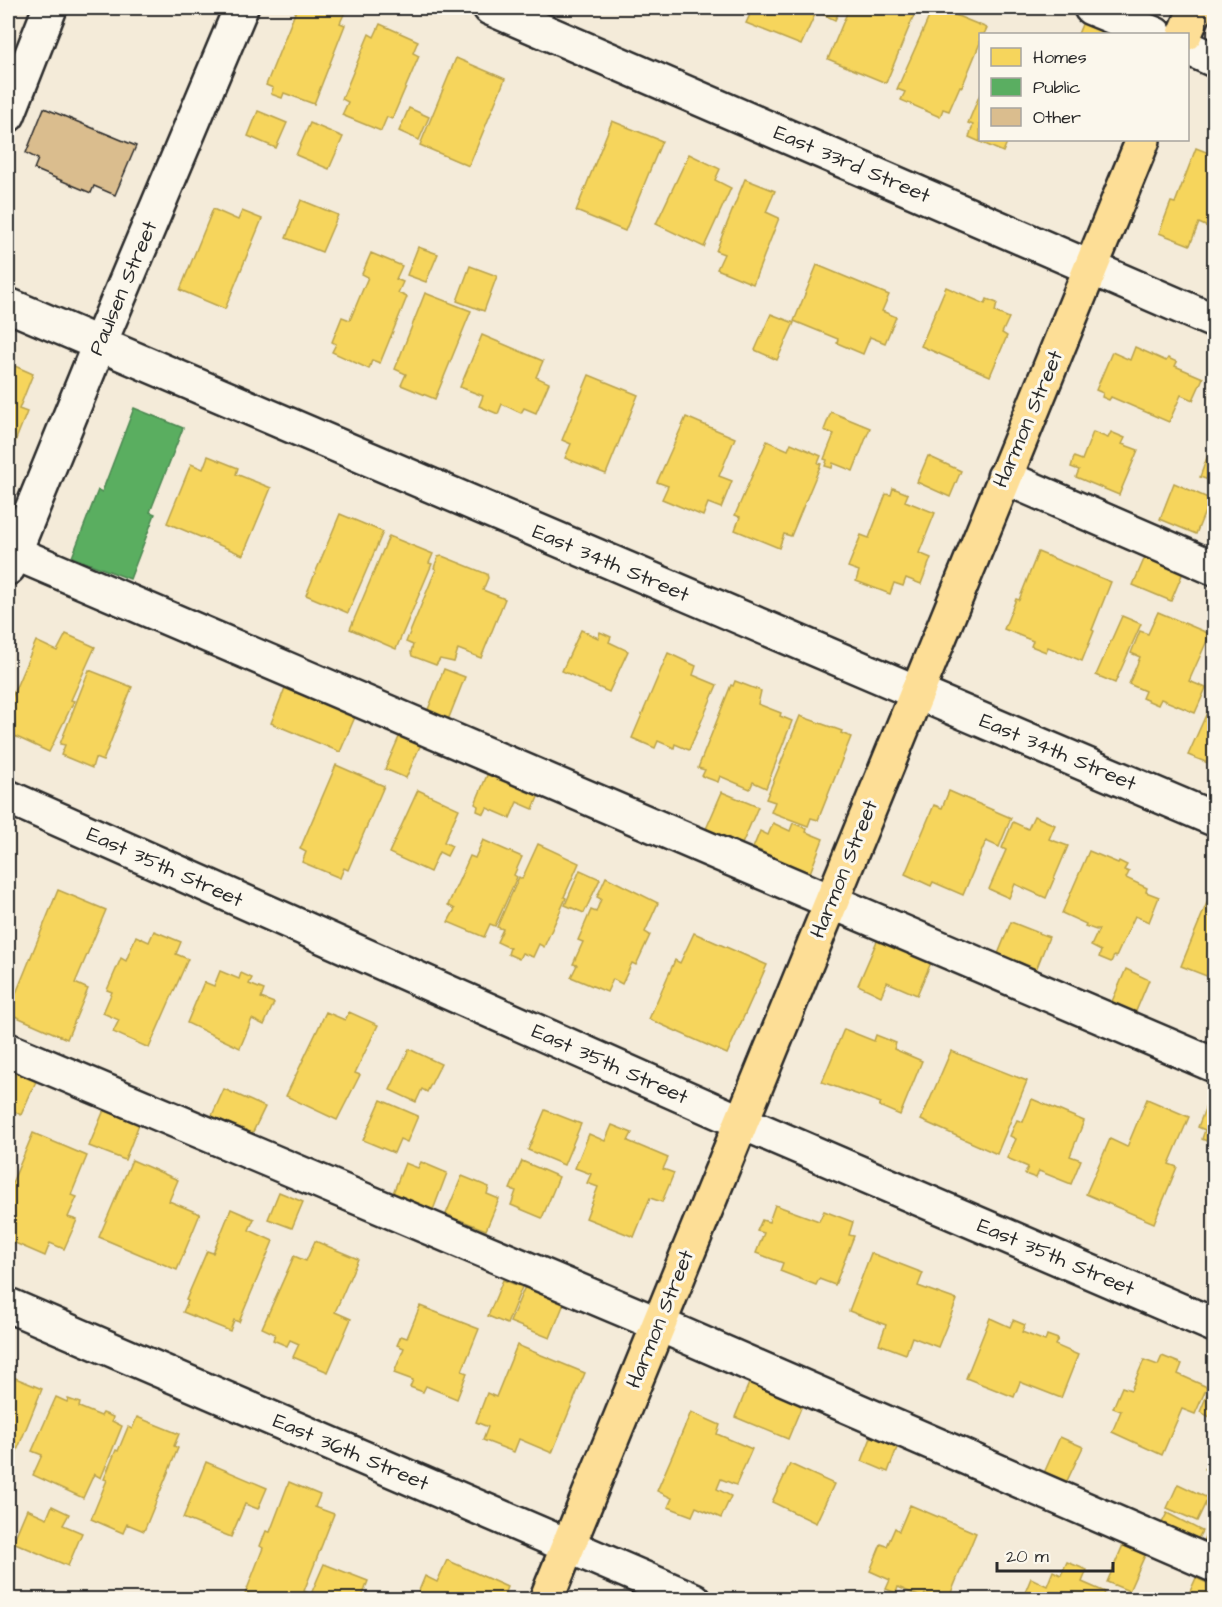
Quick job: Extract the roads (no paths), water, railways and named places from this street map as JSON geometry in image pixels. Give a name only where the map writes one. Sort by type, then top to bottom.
[{"type":"main road","points":[[1185,33],[1196,8]]},
{"type":"main road","name":"Harmon Street","points":[[546,1599],[1143,141]]},
{"type":"street","points":[[8,115],[50,8]]},
{"type":"street","name":"Paulsen Street","points":[[10,557],[241,8]]},
{"type":"street","name":"East 33rd Street","points":[[490,8],[1215,321]]},
{"type":"street","points":[[1091,8],[1153,33]]},
{"type":"street","points":[[1189,48],[1215,60]]},
{"type":"street","name":"East 34th Street","points":[[8,305],[1215,819]]},
{"type":"street","points":[[1004,477],[1215,568]]},
{"type":"street","points":[[10,557],[831,900],[1215,1065]]},
{"type":"street","name":"East 35th Street","points":[[8,797],[741,1122],[1215,1325]]},
{"type":"street","points":[[8,1050],[658,1324],[1215,1565]]},
{"type":"street","name":"East 36th Street","points":[[8,1305],[694,1599]]}]
